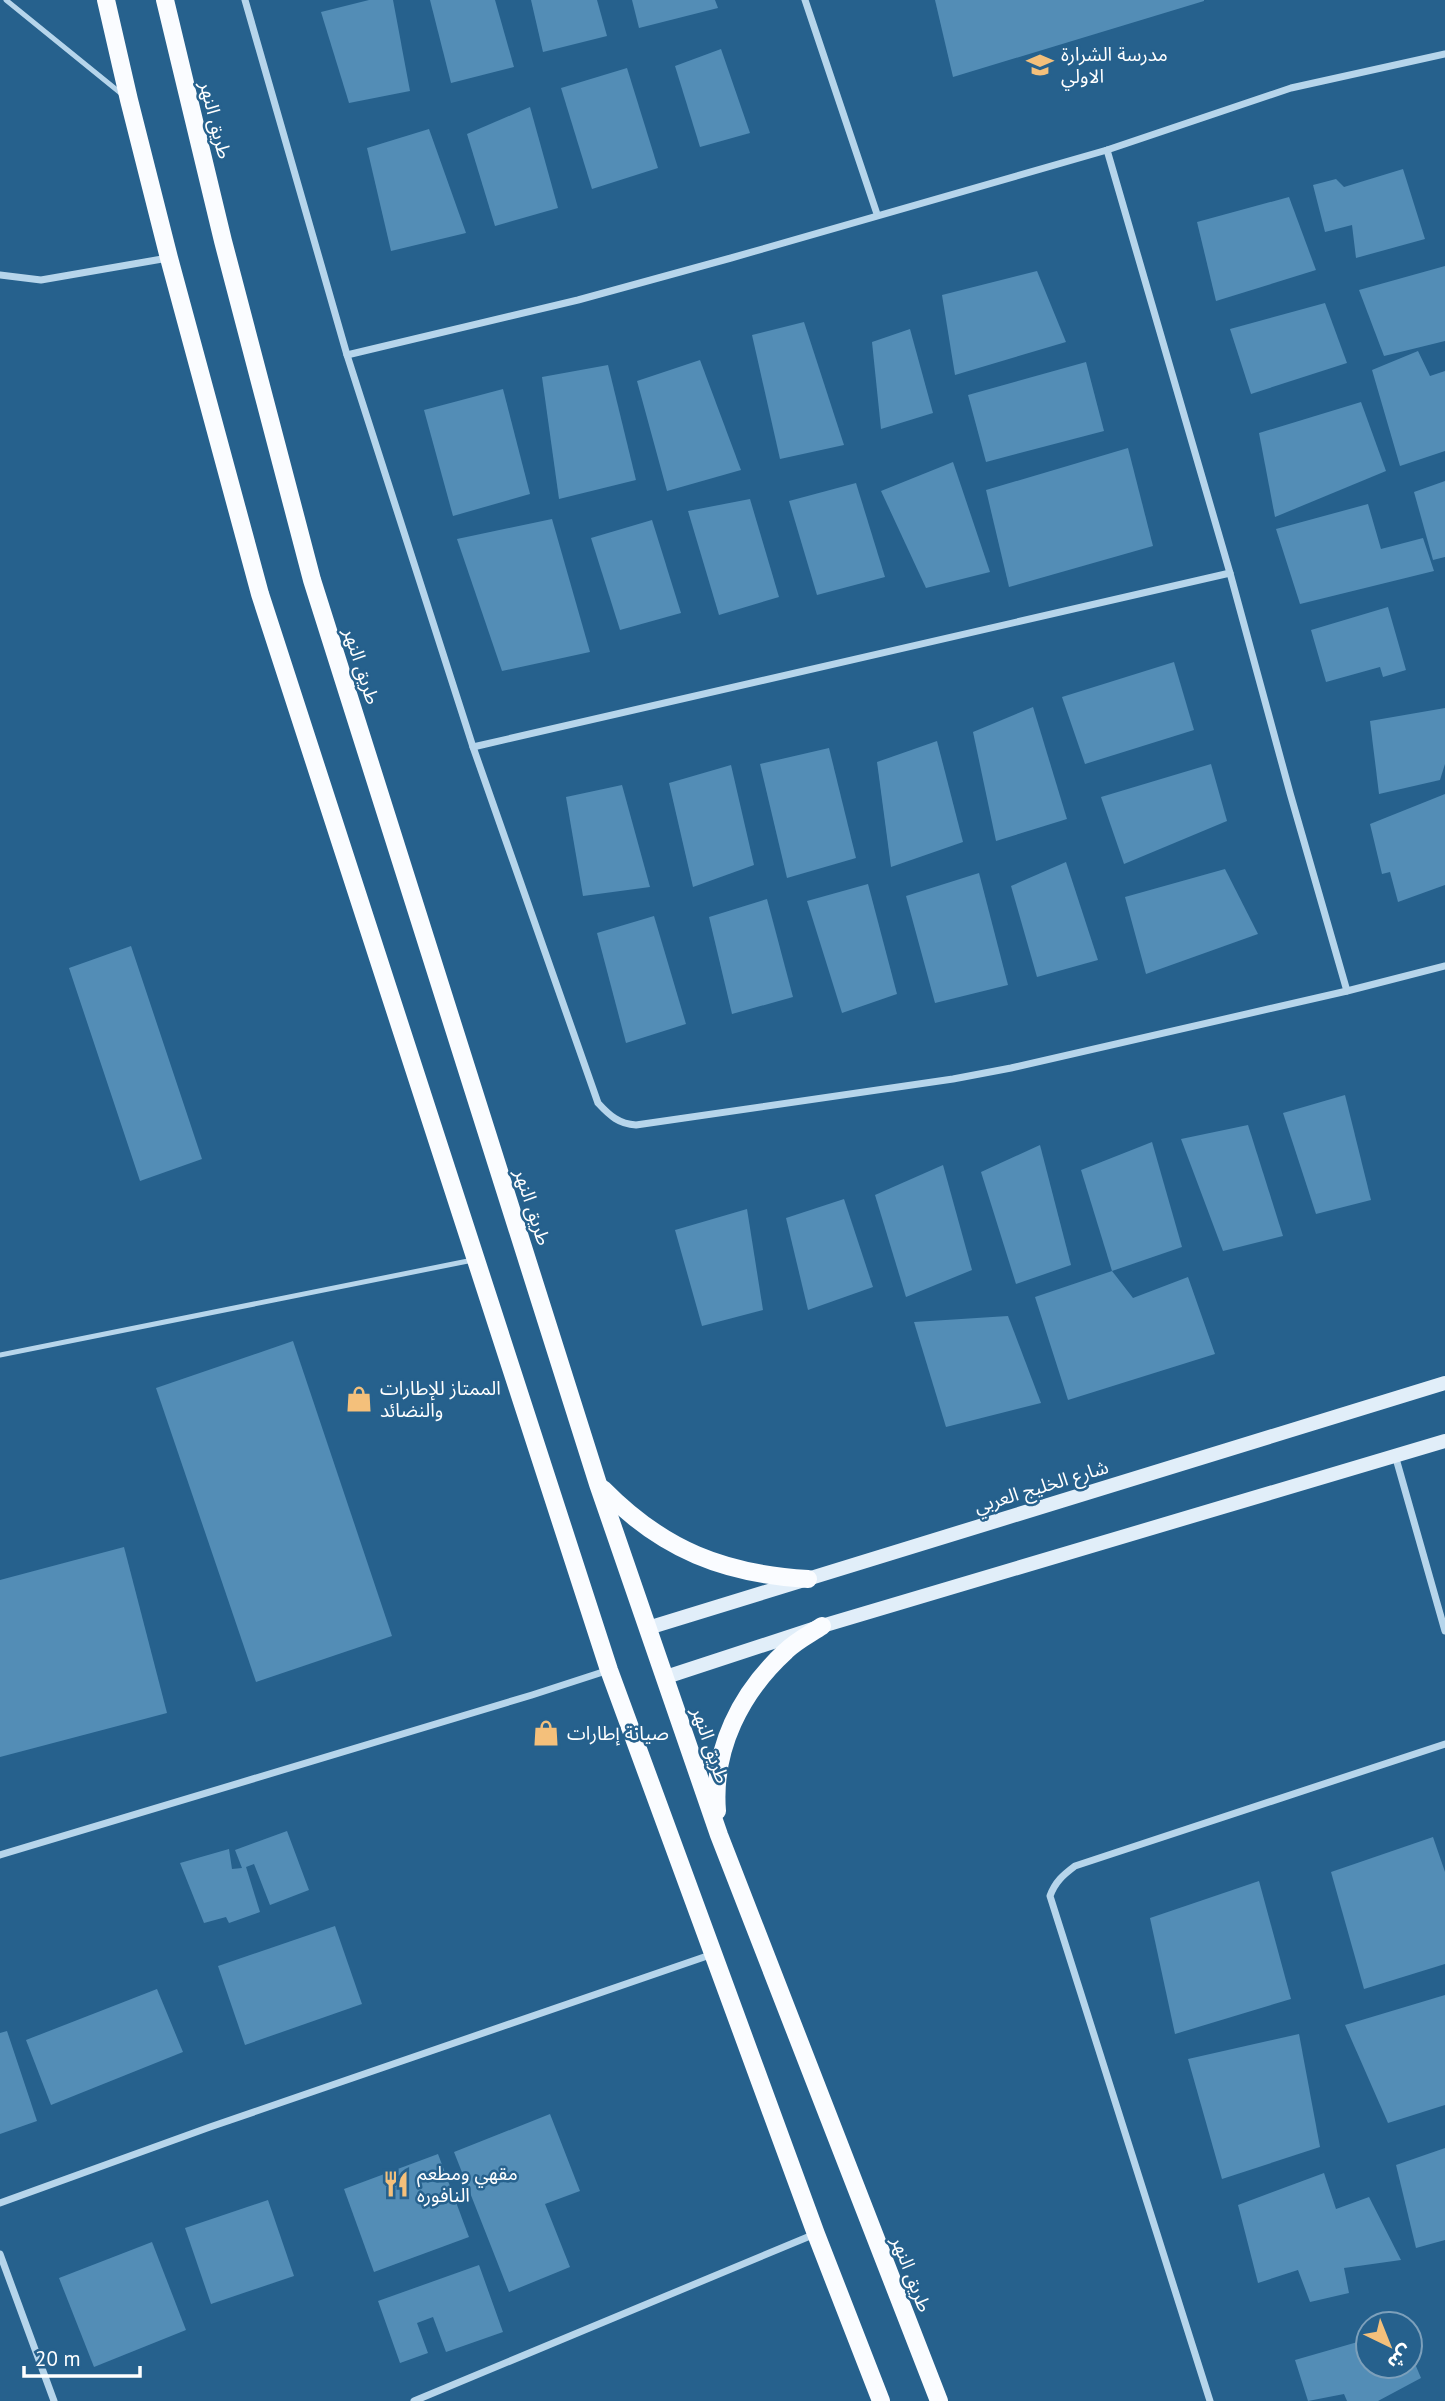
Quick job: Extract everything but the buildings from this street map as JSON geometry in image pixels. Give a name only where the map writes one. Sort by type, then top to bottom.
[{"type":"main road","points":[[106,0],[169,258],[260,594],[609,1670],[816,2234],[881,2401]]},
{"type":"main road","name":"طريق النهر","points":[[165,0],[223,241],[312,580],[598,1484],[719,1835],[939,2401]]},
{"type":"main road","name":"شارع الخليج العربي","points":[[648,1628],[1445,1383]]},
{"type":"main road","points":[[666,1677],[822,1626],[1445,1441]]},
{"type":"main road","points":[[598,1484],[626,1512],[657,1535],[693,1555],[730,1568],[769,1577],[808,1579]]},
{"type":"main road","points":[[719,1835],[716,1794],[722,1753],[736,1714],[758,1679],[788,1649],[822,1626]]},
{"type":"street","points":[[246,0],[347,355],[473,747],[598,1103],[610,1116],[624,1124],[636,1125],[965,1077],[1347,991],[1445,965]]},
{"type":"street","points":[[805,0],[877,214]]},
{"type":"street","points":[[347,355],[578,300],[1107,150],[1291,88],[1445,54]]},
{"type":"street","points":[[1107,150],[1230,573],[1347,991]]},
{"type":"street","points":[[0,275],[41,280],[169,258]]},
{"type":"street","points":[[473,747],[1230,573]]},
{"type":"street","points":[[1395,1455],[1445,1631]]},
{"type":"street","points":[[0,1855],[609,1670]]},
{"type":"street","points":[[1210,2401],[1051,1896],[1053,1886],[1075,1866],[1445,1744]]},
{"type":"street","points":[[0,2203],[209,2127],[713,1954]]},
{"type":"street","points":[[414,2401],[816,2234]]},
{"type":"street","points":[[0,2254],[54,2401]]},
{"type":"lane","points":[[6,0],[129,100]]},
{"type":"lane","points":[[0,1354],[476,1259]]},
{"type":"place","name":"مدرسة الشرارة الاولي","points":[[1040,65]]},
{"type":"place","name":"الممتاز للإطارات والنضائد","points":[[359,1399]]},
{"type":"place","name":"صيانة إطارات","points":[[546,1733]]},
{"type":"place","name":"مقهي ومطعم النافوره","points":[[396,2184]]}]
